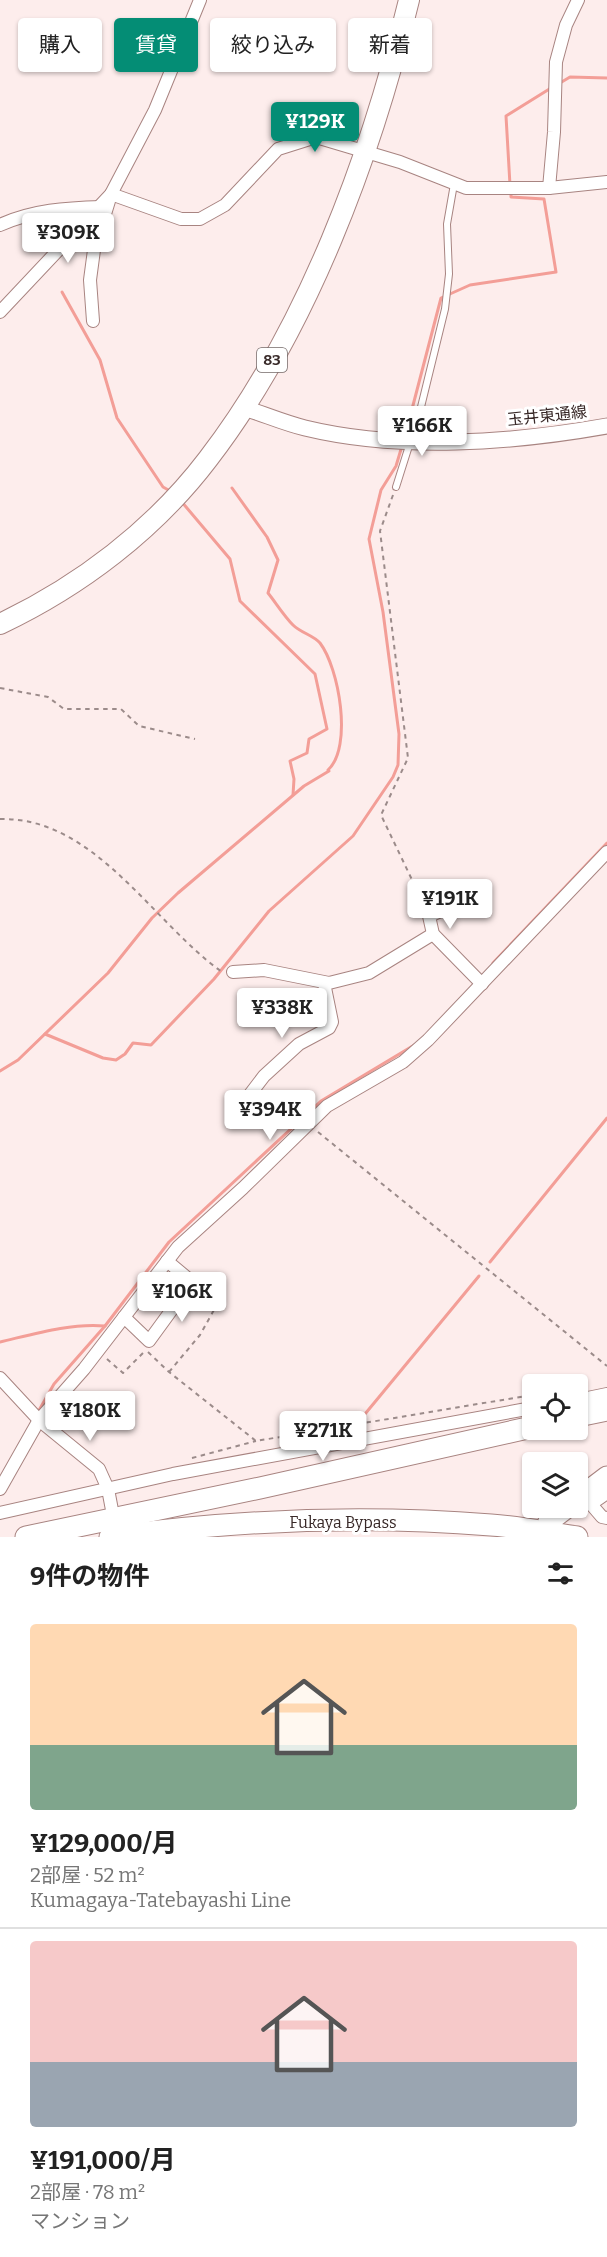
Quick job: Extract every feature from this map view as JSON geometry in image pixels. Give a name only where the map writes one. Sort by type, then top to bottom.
[{"type":"highway","points":[[588,1414],[607,1410]]},
{"type":"highway","points":[[26,1537],[522,1428]]},
{"type":"highway","points":[[588,1493],[607,1477]]},
{"type":"highway","points":[[549,1521],[554,1518]]},
{"type":"highway","name":"Fukaya Bypass","points":[[110,1537],[177,1528],[297,1521],[397,1521],[492,1525],[577,1537]]},
{"type":"main road","name":"83","points":[[0,624],[62,591],[139,532],[208,460],[244,408],[278,349],[337,226],[387,81],[409,0]]},
{"type":"street","points":[[0,312],[102,207],[111,194],[155,110],[200,0]]},
{"type":"street","points":[[549,188],[554,132],[556,62],[566,25],[578,0]]},
{"type":"street","points":[[111,194],[181,219],[200,219],[225,205],[278,149],[316,137],[365,150],[466,188],[549,188],[607,182]]},
{"type":"street","points":[[93,321],[90,280],[94,250],[111,194]]},
{"type":"street","points":[[0,225],[14,219],[55,209],[102,207]]},
{"type":"street","name":"玉井東通線","points":[[244,408],[304,428],[370,439],[470,441],[607,426]]},
{"type":"street","points":[[0,1489],[39,1420],[98,1351],[178,1247],[243,1188],[327,1106],[403,1062],[428,1040],[478,981],[607,852]]},
{"type":"street","points":[[472,892],[457,904],[429,916],[433,934],[478,981]]},
{"type":"street","points":[[233,972],[264,970],[324,983],[369,973],[433,934]]},
{"type":"street","points":[[245,1101],[264,1076],[298,1044],[329,1028],[332,1022],[324,983]]},
{"type":"street","points":[[124,1317],[149,1341],[192,1282],[167,1261]]},
{"type":"street","points":[[0,1378],[39,1420],[99,1469],[108,1489],[112,1510]]},
{"type":"street","points":[[588,1398],[607,1394]]},
{"type":"street","points":[[0,1513],[173,1474],[522,1410]]},
{"type":"street","points":[[588,1498],[607,1492]]},
{"type":"street","points":[[588,1507],[607,1518]]},
{"type":"lane","points":[[396,487],[411,441],[446,309],[449,274],[447,224],[454,184]]},
{"type":"path","points":[[396,487],[380,531],[408,758],[381,814],[429,916]]},
{"type":"path","points":[[0,688],[48,697],[64,709],[121,709],[139,726],[195,739]]},
{"type":"path","points":[[0,819],[20,819],[49,828],[80,843],[141,895],[208,962],[224,974],[233,972]]},
{"type":"path","points":[[309,1124],[607,1366]]},
{"type":"path","points":[[169,1372],[200,1335],[224,1292],[196,1274]]},
{"type":"path","points":[[98,1351],[123,1373],[146,1350],[169,1372],[256,1441],[522,1397]]},
{"type":"waterway","points":[[560,83],[570,77],[607,78]]},
{"type":"waterway","points":[[510,185],[506,116],[551,88]]},
{"type":"waterway","points":[[405,436],[441,298],[470,285],[556,272],[544,199],[511,197],[511,191]]},
{"type":"waterway","points":[[62,292],[100,360],[117,418],[163,487],[172,492]]},
{"type":"waterway","points":[[45,1034],[103,1058],[116,1060],[125,1054],[133,1043],[151,1045],[214,979],[269,911],[353,836],[393,777],[398,765],[399,734],[383,612],[369,539],[381,490],[396,466],[402,446]]},
{"type":"waterway","points":[[0,1071],[18,1060],[108,973],[152,918],[178,893],[304,786],[329,771],[336,759],[341,726],[333,670],[320,643],[293,625],[268,593],[278,560],[267,537],[232,488]]},
{"type":"waterway","points":[[181,501],[230,559],[240,601],[315,674],[327,729],[309,739],[307,753],[290,761],[294,779],[293,795]]},
{"type":"waterway","points":[[493,963],[607,843]]},
{"type":"waterway","points":[[38,1412],[54,1384],[105,1326],[169,1242],[321,1101],[416,1044]]},
{"type":"waterway","points":[[490,1262],[607,1118]]},
{"type":"waterway","points":[[365,1414],[479,1276]]},
{"type":"waterway","points":[[0,1342],[65,1328],[105,1326]]}]
